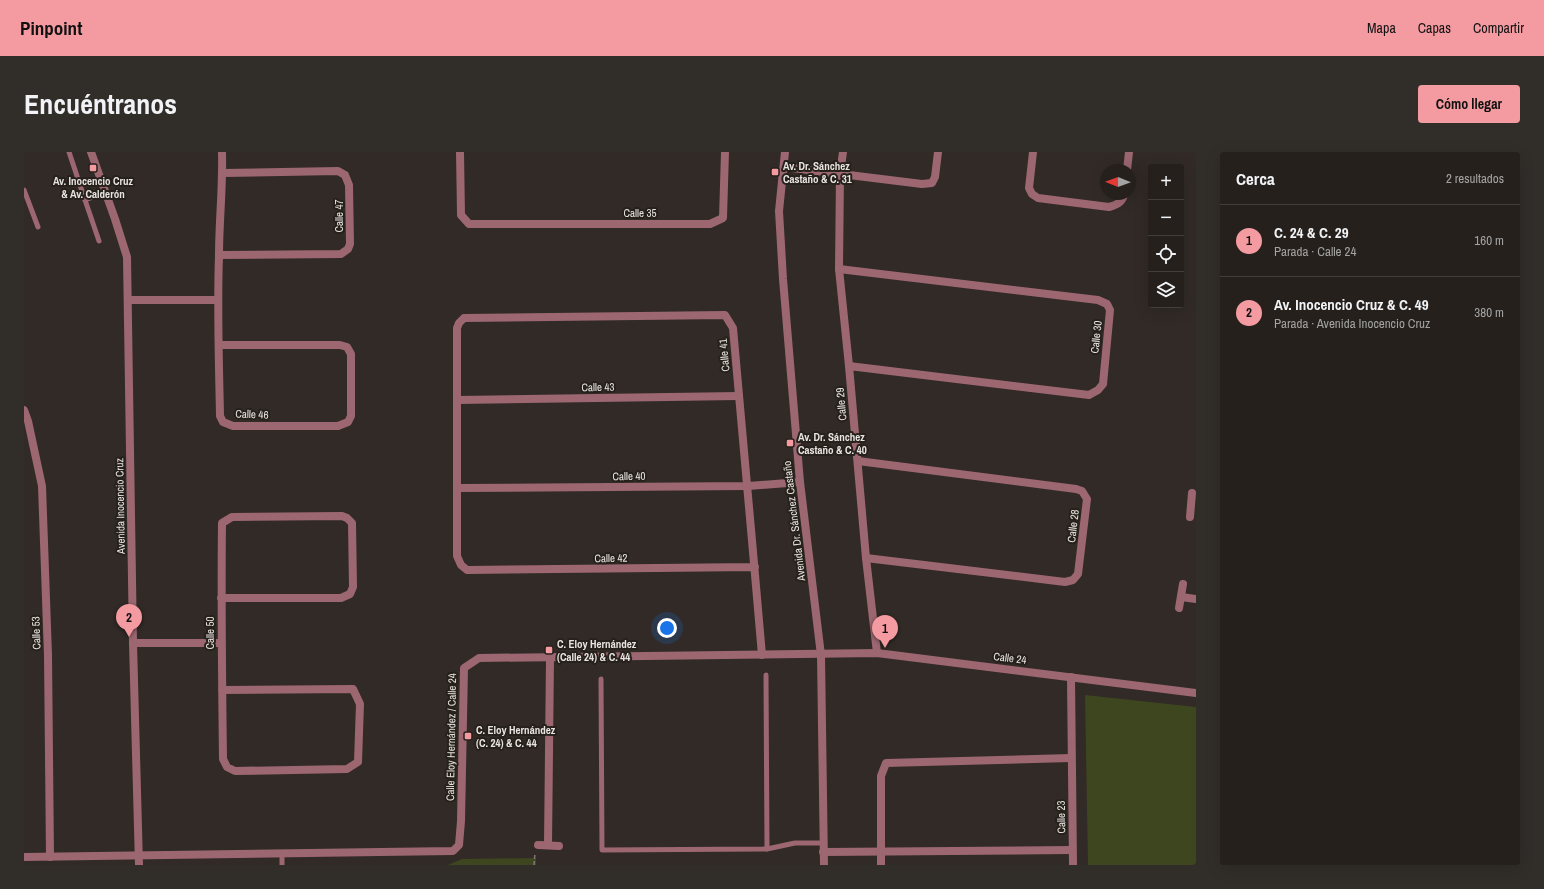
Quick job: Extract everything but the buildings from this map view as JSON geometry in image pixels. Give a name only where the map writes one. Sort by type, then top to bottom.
[{"type":"street","name":"Avenida Inocencio Cruz","points":[[91,152],[106,192],[126,257],[128,300],[133,643],[139,861]]},
{"type":"street","name":"Calle 46","points":[[219,345],[340,345],[347,347],[351,354],[351,416],[348,422],[338,426],[234,426],[223,422],[220,416],[218,300],[218,255],[223,173],[222,152]]},
{"type":"street","name":"Calle 35","points":[[460,152],[461,215],[469,224],[710,224],[724,218],[725,152]]},
{"type":"street","name":"Avenida Dr. Sánchez Castaño","points":[[786,152],[779,211],[783,279],[800,482],[821,655],[824,865]]},
{"type":"street","name":"Calle 29","points":[[843,152],[840,174],[839,269],[866,558],[877,654]]},
{"type":"street","points":[[784,166],[922,184],[932,183],[935,177],[938,152]]},
{"type":"street","points":[[1033,152],[1029,188],[1032,194],[1038,198],[1109,207],[1117,205],[1122,200]]},
{"type":"street","points":[[1128,164],[1129,152]]},
{"type":"street","name":"Calle 47","points":[[218,255],[341,254],[348,249],[350,244],[349,185],[345,175],[338,171],[223,173]]},
{"type":"street","name":"Calle 30","points":[[839,269],[1098,300],[1107,304],[1110,310],[1103,384],[1098,390],[1089,395],[849,366]]},
{"type":"street","points":[[128,300],[218,300]]},
{"type":"street","name":"Calle 41","points":[[457,400],[457,328],[459,323],[464,318],[725,315],[733,328],[762,656]]},
{"type":"street","name":"Calle 43","points":[[457,400],[739,396]]},
{"type":"street","points":[[457,400],[457,488]]},
{"type":"street","name":"Calle 53","points":[[24,410],[28,421],[42,486],[48,655],[50,857]]},
{"type":"street","name":"Calle 28","points":[[858,461],[1076,489],[1082,491],[1087,499],[1078,574],[1073,580],[1065,582],[866,558]]},
{"type":"street","name":"Calle 40","points":[[457,488],[748,486],[800,482]]},
{"type":"street","name":"Calle 42","points":[[457,488],[457,556],[461,565],[467,570],[755,567]]},
{"type":"street","points":[[1190,517],[1194,506],[1192,492]]},
{"type":"street","name":"Calle 50","points":[[221,598],[341,598],[350,594],[353,587],[352,523],[348,518],[342,516],[232,517],[222,523],[221,598],[221,643],[223,759],[227,767],[235,771],[347,769],[358,762],[360,704],[353,689],[222,690]]},
{"type":"street","points":[[1179,608],[1183,584]]},
{"type":"street","points":[[1181,597],[1196,600]]},
{"type":"street","points":[[133,643],[221,643]]},
{"type":"street","name":"Calle 24","points":[[821,655],[877,654],[1196,693]]},
{"type":"street","name":"Calle Eloy Hernández / Calle 24","points":[[139,861],[282,854],[453,851],[459,844],[461,822],[464,668],[479,658],[821,655]]},
{"type":"street","points":[[548,845],[550,658]]},
{"type":"street","name":"Calle 23","points":[[1071,677],[1073,865]]},
{"type":"street","points":[[881,865],[881,776],[886,763],[1071,758]]},
{"type":"street","points":[[538,845],[559,846]]},
{"type":"street","points":[[823,848],[880,851],[1072,850]]},
{"type":"street","points":[[24,857],[139,861]]},
{"type":"lane","points":[[69,152],[99,241]]},
{"type":"lane","points":[[24,190],[38,227]]},
{"type":"lane","points":[[86,200],[106,192]]},
{"type":"lane","points":[[766,675],[767,849]]},
{"type":"lane","points":[[601,679],[602,850],[767,849],[795,843],[823,848]]},
{"type":"lane","points":[[282,854],[282,865]]},
{"type":"path","points":[[534,865],[534,854],[538,845]]},
{"type":"green space","points":[[1085,695],[1196,707],[1196,865],[1088,865]]},
{"type":"green space","points":[[536,858],[536,865],[448,865],[462,859]]},
{"type":"place","name":"Av. Inocencio Cruz & Av. Calderón","points":[[93,168]]},
{"type":"place","name":"Av. Dr. Sánchez Castaño & C. 31","points":[[775,172]]},
{"type":"place","name":"Av. Dr. Sánchez Castaño & C. 40","points":[[790,443]]},
{"type":"place","name":"Av. Inocencio Cruz & C. 49","points":[[129,637]]},
{"type":"place","name":"C. 24 & C. 29","points":[[885,648]]},
{"type":"place","name":"C. Eloy Hernández (Calle 24) & C. 44","points":[[549,650]]},
{"type":"place","name":"C. Eloy Hernández (C. 24) & C. 44","points":[[468,736]]}]
